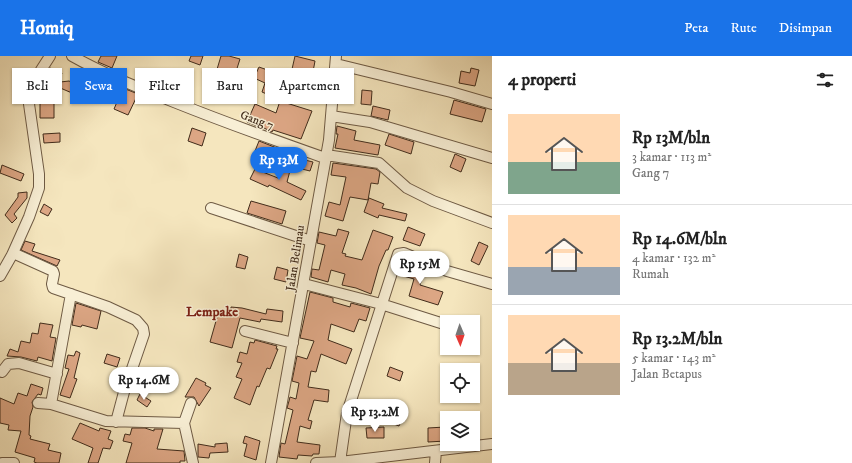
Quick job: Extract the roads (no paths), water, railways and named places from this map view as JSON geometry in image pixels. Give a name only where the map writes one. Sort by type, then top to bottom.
[{"type":"street","points":[[0,276],[13,253],[29,217],[39,188],[38,169],[29,104],[41,70],[50,56]]},
{"type":"street","name":"Gang 7","points":[[72,56],[97,70],[241,129],[325,157],[378,163],[407,188],[433,201],[492,224]]},
{"type":"street","points":[[336,60],[492,104]]},
{"type":"street","name":"Jalan Belimau","points":[[271,463],[304,284],[325,157],[331,116],[336,60]]},
{"type":"street","points":[[331,116],[370,122],[492,158]]},
{"type":"street","points":[[211,208],[310,242]]},
{"type":"street","points":[[13,253],[53,271],[52,286],[136,320],[143,328],[144,334],[124,392],[116,422]]},
{"type":"street","points":[[338,462],[347,413],[396,257],[400,253],[404,253],[447,271],[492,284]]},
{"type":"street","points":[[304,284],[381,304],[440,323]]},
{"type":"street","points":[[51,404],[71,294]]},
{"type":"street","points":[[244,331],[293,343]]},
{"type":"street","points":[[2,372],[8,364],[19,363],[57,374]]},
{"type":"street","points":[[38,403],[51,404],[87,416],[116,422],[184,424]]},
{"type":"street","points":[[191,403],[184,424],[193,463]]},
{"type":"street","points":[[316,463],[407,458],[436,450],[492,444]]},
{"type":"street","points":[[435,463],[436,450]]},
{"type":"street","points":[[2,463],[14,463]]},
{"type":"district","name":"Lempake","points":[[212,311]]}]
